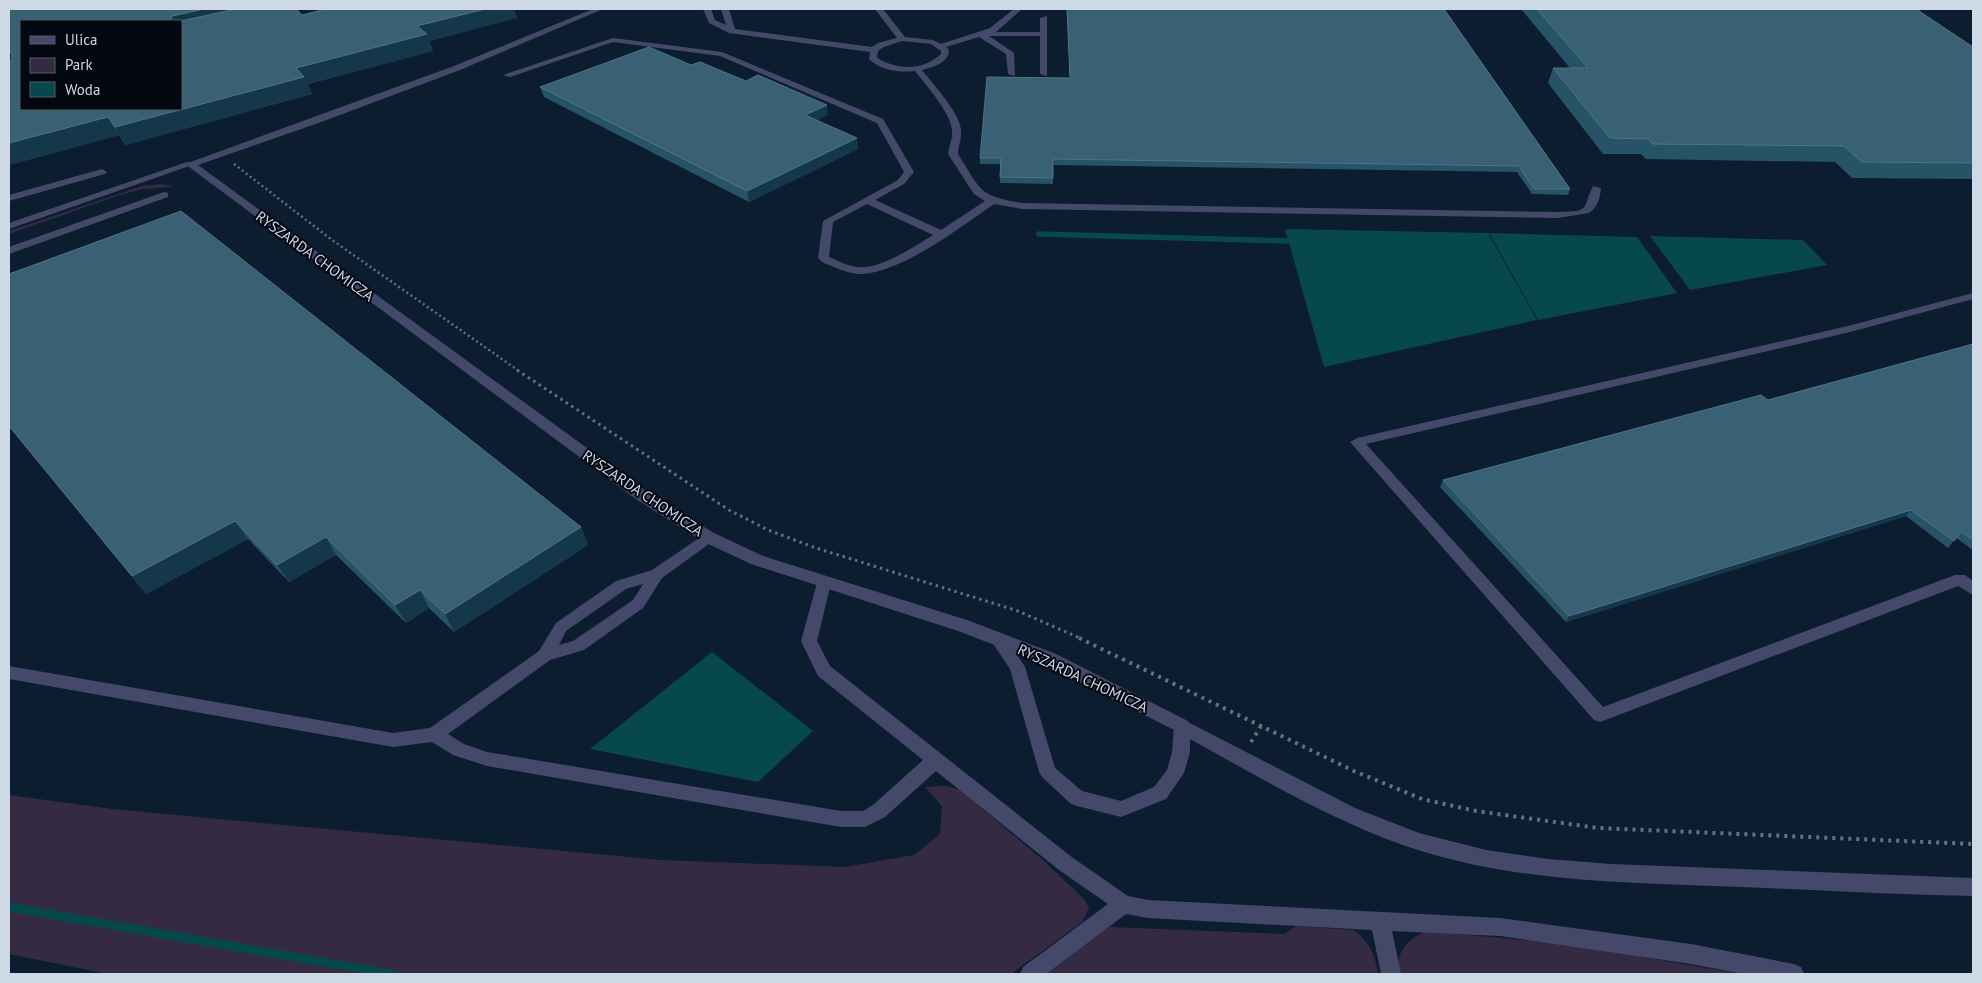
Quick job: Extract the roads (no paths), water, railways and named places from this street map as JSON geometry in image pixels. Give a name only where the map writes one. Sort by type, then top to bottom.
[{"type":"street","points":[[190,164],[321,119],[457,68],[599,9]]},
{"type":"street","name":"RYSZARDA CHOMICZA","points":[[190,164],[641,495],[708,538],[757,560],[824,583],[964,626],[1050,659],[1182,726]]},
{"type":"lane","points":[[707,9],[712,21],[732,31],[874,50],[881,45],[902,39],[923,40],[941,46],[993,30],[1018,9]]},
{"type":"lane","points":[[725,9],[732,31]]},
{"type":"lane","points":[[879,9],[894,25],[902,39]]},
{"type":"lane","points":[[1044,18],[1044,74]]},
{"type":"lane","points":[[980,34],[1044,34]]},
{"type":"lane","points":[[980,34],[1010,53],[1012,74]]},
{"type":"lane","points":[[508,75],[600,42],[613,40],[722,54],[880,121],[909,172],[901,182],[828,221],[823,258],[842,268],[865,271],[892,262],[992,201]]},
{"type":"lane","points":[[874,50],[873,59],[879,63],[899,69],[917,69],[941,60],[945,55],[941,46]]},
{"type":"lane","points":[[917,69],[930,85],[954,122],[957,129],[954,154],[977,192],[992,201],[1022,206],[1558,215],[1588,211],[1593,206],[1596,188]]},
{"type":"lane","points":[[9,226],[190,164]]},
{"type":"lane","points":[[9,198],[102,172]]},
{"type":"lane","points":[[9,251],[164,196]]},
{"type":"lane","points":[[867,200],[940,234]]},
{"type":"lane","points":[[1973,296],[1850,329],[1357,442],[1600,714],[1960,579],[1973,589]]},
{"type":"lane","points":[[545,655],[560,627],[621,586],[657,574],[708,538]]},
{"type":"lane","points":[[9,673],[393,740],[434,735],[545,655],[578,646],[638,604],[657,574]]},
{"type":"lane","points":[[824,583],[809,641],[824,671],[1066,864],[1124,904],[1148,909],[1500,927],[1691,954],[1794,974]]},
{"type":"lane","points":[[998,639],[1017,667],[1048,772],[1077,798],[1121,809],[1160,792],[1174,773],[1181,752],[1182,726],[1334,806],[1389,829],[1454,852],[1526,865],[1614,874],[1973,887]]},
{"type":"lane","points":[[434,735],[459,750],[487,759],[842,819],[865,819],[880,811],[936,760]]},
{"type":"lane","points":[[1030,974],[1124,904]]},
{"type":"lane","points":[[1380,920],[1391,974]]},
{"type":"water","points":[[1285,229],[1488,233],[1537,320],[1324,367]]},
{"type":"water","points":[[1489,233],[1637,237],[1677,293],[1538,320]]},
{"type":"water","points":[[1650,236],[1803,240],[1827,265],[1690,290]]},
{"type":"water","points":[[712,652],[813,731],[758,782],[590,749]]},
{"type":"waterway","points":[[1039,234],[1288,241]]},
{"type":"waterway","points":[[9,907],[391,974]]}]
